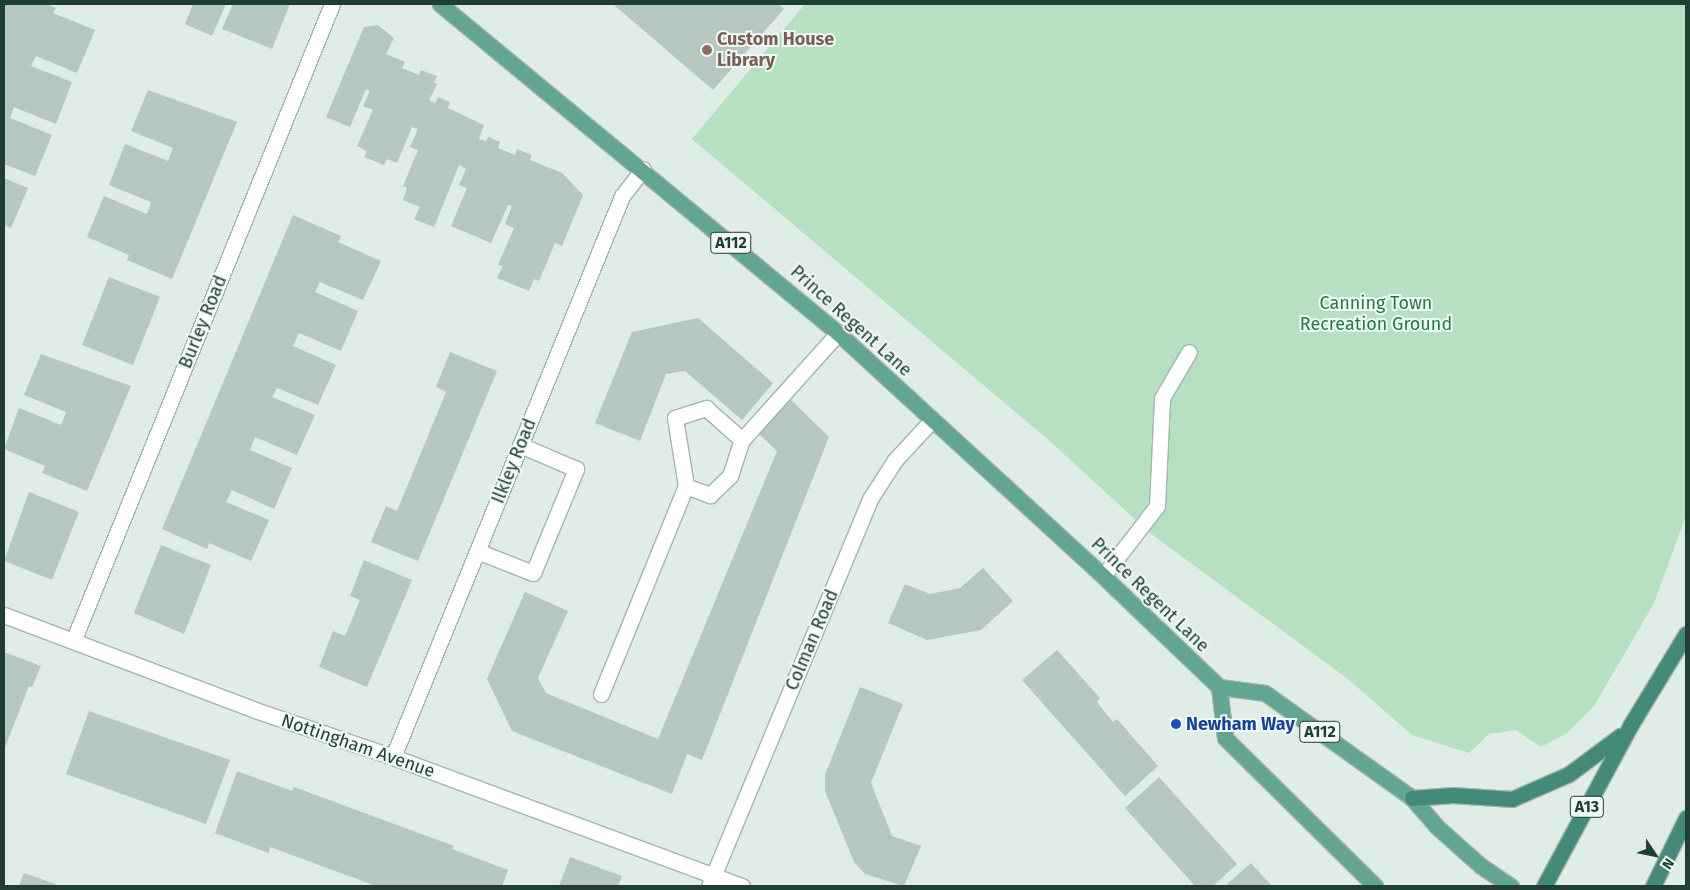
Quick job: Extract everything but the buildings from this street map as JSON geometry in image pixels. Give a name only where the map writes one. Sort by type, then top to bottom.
[{"type":"highway","name":"A13","points":[[1544,886],[1630,726],[1686,634]]},
{"type":"highway","name":"A13","points":[[1412,798],[1453,795],[1512,799],[1569,774],[1603,752],[1630,726]]},
{"type":"highway","points":[[1653,886],[1686,818]]},
{"type":"main road","name":"Prince Regent Lane","points":[[440,4],[643,169],[838,333],[1103,576],[1219,687]]},
{"type":"main road","name":"A112","points":[[1219,687],[1265,693],[1412,798],[1436,826],[1481,866],[1511,886]]},
{"type":"main road","points":[[1219,687],[1225,738],[1375,886]]},
{"type":"street","name":"Burley Road","points":[[74,640],[332,4]]},
{"type":"street","name":"Ilkley Road","points":[[392,757],[622,196],[643,169]]},
{"type":"street","points":[[686,486],[710,495],[730,476],[742,440],[838,333]]},
{"type":"street","points":[[1103,576],[1156,506],[1162,398],[1189,352]]},
{"type":"street","points":[[601,694],[686,486],[675,418],[706,408],[742,440]]},
{"type":"street","name":"Colman Road","points":[[712,880],[870,499],[894,460],[932,420]]},
{"type":"street","points":[[477,551],[533,573],[576,469],[520,445]]},
{"type":"street","name":"Nottingham Avenue","points":[[4,616],[74,640],[255,710],[392,757],[712,880]]},
{"type":"street","points":[[712,880],[742,886]]},
{"type":"green space","name":"Canning Town Recreation Ground","points":[[805,4],[1686,4],[1686,516],[1654,603],[1594,706],[1567,733],[1541,747],[1516,730],[1489,734],[1469,753],[1412,735],[1348,679],[1150,533],[1052,443],[692,139]]},
{"type":"place","name":"Custom House Library","points":[[707,50]]},
{"type":"place","name":"Newham Way","points":[[1176,724]]}]
